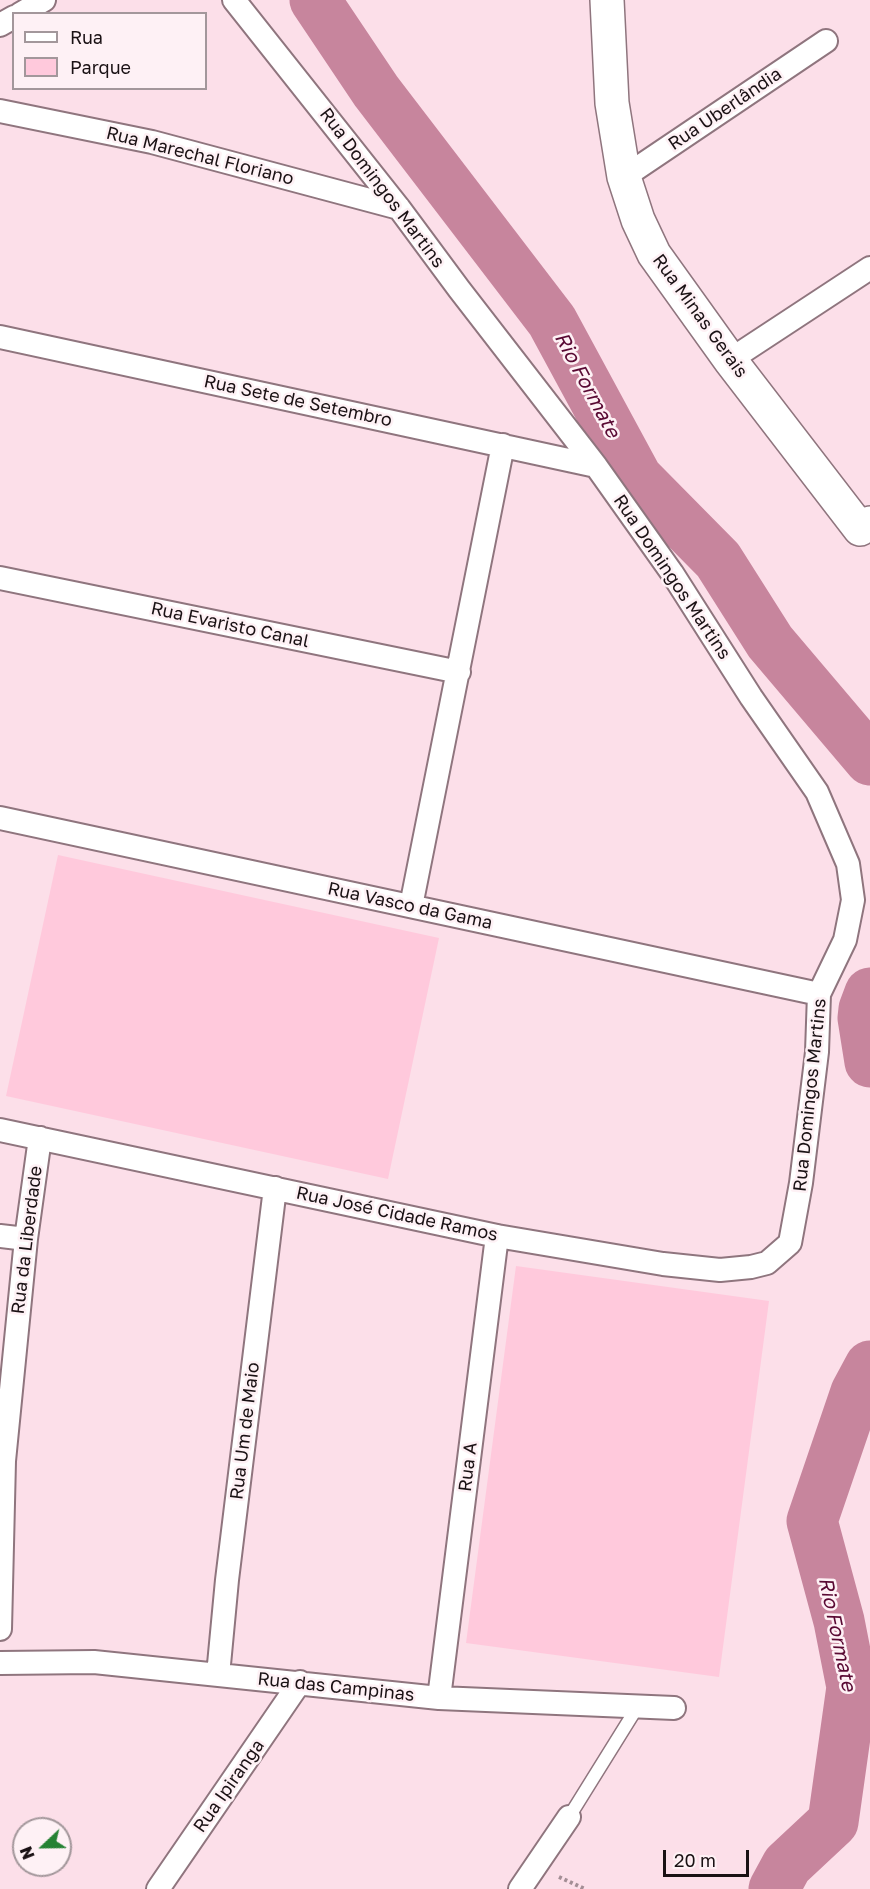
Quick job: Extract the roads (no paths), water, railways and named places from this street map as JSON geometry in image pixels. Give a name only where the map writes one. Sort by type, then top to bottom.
[{"type":"street","points":[[23,12],[44,0]]},
{"type":"street","name":"Rua Domingos Martins","points":[[234,0],[399,208],[596,466],[672,573],[751,697],[817,792],[848,864],[853,900],[845,940],[819,994],[815,1073],[801,1183],[790,1243]]},
{"type":"street","name":"Rua Minas Gerais","points":[[607,0],[612,103],[624,177],[654,254],[730,360],[867,532]]},
{"type":"street","name":"Rua Uberlândia","points":[[624,177],[826,41]]},
{"type":"street","name":"Rua Marechal Floriano","points":[[0,111],[152,142],[399,208]]},
{"type":"street","points":[[730,360],[870,268]]},
{"type":"street","name":"Rua Sete de Setembro","points":[[0,337],[596,466]]},
{"type":"street","points":[[411,906],[503,445]]},
{"type":"street","name":"Rua Evaristo Canal","points":[[0,578],[459,672]]},
{"type":"street","name":"Rua Vasco da Gama","points":[[0,818],[819,994]]},
{"type":"street","name":"Rua José Cidade Ramos","points":[[0,1130],[497,1236],[663,1264],[720,1270],[751,1267],[767,1263],[790,1243]]},
{"type":"street","name":"Rua da Liberdade","points":[[0,1629],[2,1461],[26,1239],[40,1138]]},
{"type":"street","name":"Rua Um de Maio","points":[[218,1675],[227,1580],[275,1188]]},
{"type":"street","points":[[0,1236],[26,1239]]},
{"type":"street","name":"Rua A","points":[[439,1698],[497,1236]]},
{"type":"street","name":"Rua das Campinas","points":[[0,1663],[94,1662],[439,1698],[674,1708]]},
{"type":"street","name":"Rua Ipiranga","points":[[158,1889],[300,1682]]},
{"type":"street","points":[[520,1889],[569,1817]]},
{"type":"lane","points":[[569,1817],[638,1706]]},
{"type":"waterway","name":"Rio Formate","points":[[315,0],[376,91],[552,321],[637,478],[718,560],[770,642],[870,760]]},
{"type":"waterway","name":"Rio Formate","points":[[870,993],[863,1018],[870,1062]]},
{"type":"waterway","name":"Rio Formate","points":[[774,1889],[787,1865],[833,1822],[852,1687],[839,1621],[812,1521],[856,1392],[870,1366]]}]
